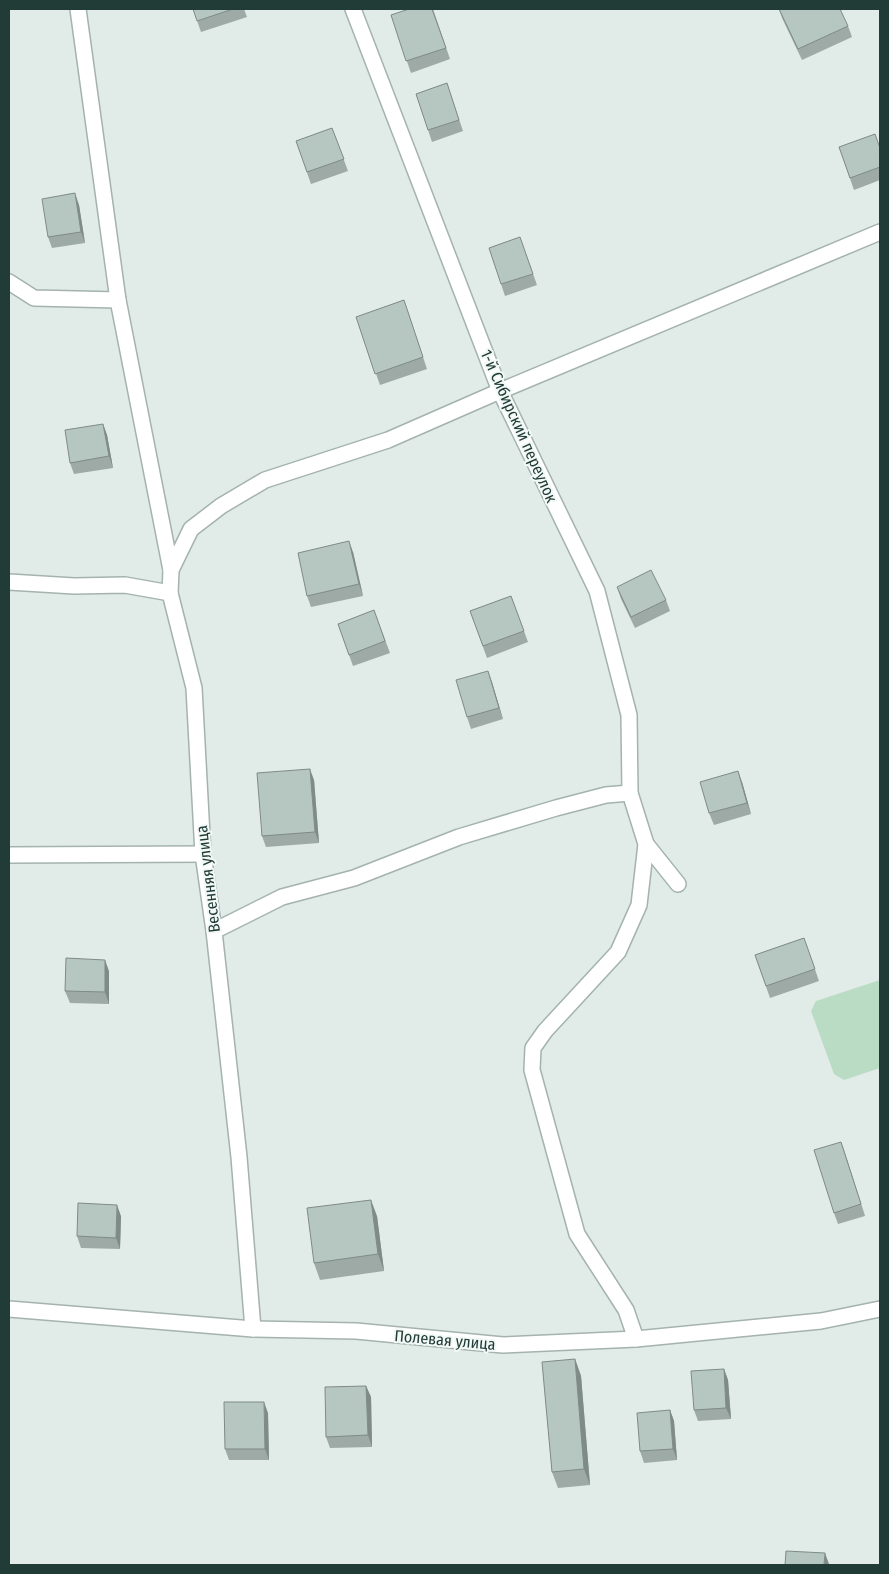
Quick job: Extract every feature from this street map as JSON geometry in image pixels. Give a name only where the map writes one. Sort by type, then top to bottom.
[{"type":"street","name":"Весенняя улица","points":[[78,9],[118,300],[170,570],[170,593],[194,688],[203,854],[214,931],[239,1157],[253,1329]]},
{"type":"street","name":"1-й Сибирский переулок","points":[[354,9],[500,391],[597,591],[629,715],[630,793],[646,844]]},
{"type":"street","points":[[170,570],[191,529],[221,506],[265,480],[388,440],[500,391],[880,232]]},
{"type":"street","points":[[9,282],[34,298],[118,300]]},
{"type":"street","points":[[9,582],[74,586],[125,585],[170,593]]},
{"type":"street","points":[[214,931],[282,897],[354,878],[459,837],[598,797],[630,793]]},
{"type":"street","points":[[646,844],[678,884]]},
{"type":"street","points":[[636,1339],[626,1310],[576,1234],[532,1070],[533,1048],[545,1031],[618,952],[639,905],[646,844]]},
{"type":"street","points":[[9,856],[203,854]]},
{"type":"street","name":"Полевая улица","points":[[9,1309],[253,1329],[356,1331],[503,1345],[636,1339],[821,1321],[880,1309]]},
{"type":"green space","points":[[880,980],[880,1068],[844,1080],[834,1074],[811,1011],[816,1001]]},
{"type":"building","points":[[193,9],[233,9],[197,21]]},
{"type":"building","points":[[409,9],[432,9],[446,48],[406,61],[391,15]]},
{"type":"building","points":[[779,9],[840,9],[848,26],[798,49]]},
{"type":"building","points":[[447,83],[459,120],[428,130],[416,94]]},
{"type":"building","points":[[332,128],[344,159],[307,172],[296,141]]},
{"type":"building","points":[[875,134],[880,148],[880,167],[850,178],[839,147]]},
{"type":"building","points":[[75,193],[81,232],[48,237],[42,199]]},
{"type":"building","points":[[520,237],[533,274],[501,284],[489,248]]},
{"type":"building","points":[[404,300],[423,357],[375,374],[356,317]]},
{"type":"building","points":[[103,424],[109,456],[70,463],[65,430]]},
{"type":"building","points":[[349,541],[359,584],[307,596],[298,553]]},
{"type":"building","points":[[651,570],[666,600],[631,617],[617,587]]},
{"type":"building","points":[[511,596],[524,631],[483,646],[470,611]]},
{"type":"building","points":[[374,610],[385,641],[349,655],[338,624]]},
{"type":"building","points":[[488,671],[499,708],[467,717],[456,680]]},
{"type":"building","points":[[310,769],[315,832],[262,836],[257,773]]},
{"type":"building","points":[[738,771],[747,803],[709,813],[700,782]]},
{"type":"building","points":[[804,938],[815,969],[766,986],[755,955]]},
{"type":"building","points":[[66,958],[105,960],[105,992],[65,991]]},
{"type":"building","points":[[841,1142],[861,1204],[834,1213],[814,1150]]},
{"type":"building","points":[[371,1200],[378,1254],[314,1263],[307,1208]]},
{"type":"building","points":[[78,1203],[117,1205],[116,1238],[77,1236]]},
{"type":"building","points":[[575,1359],[584,1469],[552,1472],[542,1362]]},
{"type":"building","points":[[724,1369],[726,1408],[694,1410],[691,1371]]},
{"type":"building","points":[[366,1386],[368,1435],[326,1437],[325,1387]]},
{"type":"building","points":[[224,1402],[264,1402],[265,1449],[225,1449]]},
{"type":"building","points":[[670,1410],[673,1449],[640,1451],[637,1413]]},
{"type":"building","points":[[786,1551],[825,1553],[824,1565],[785,1565]]}]
